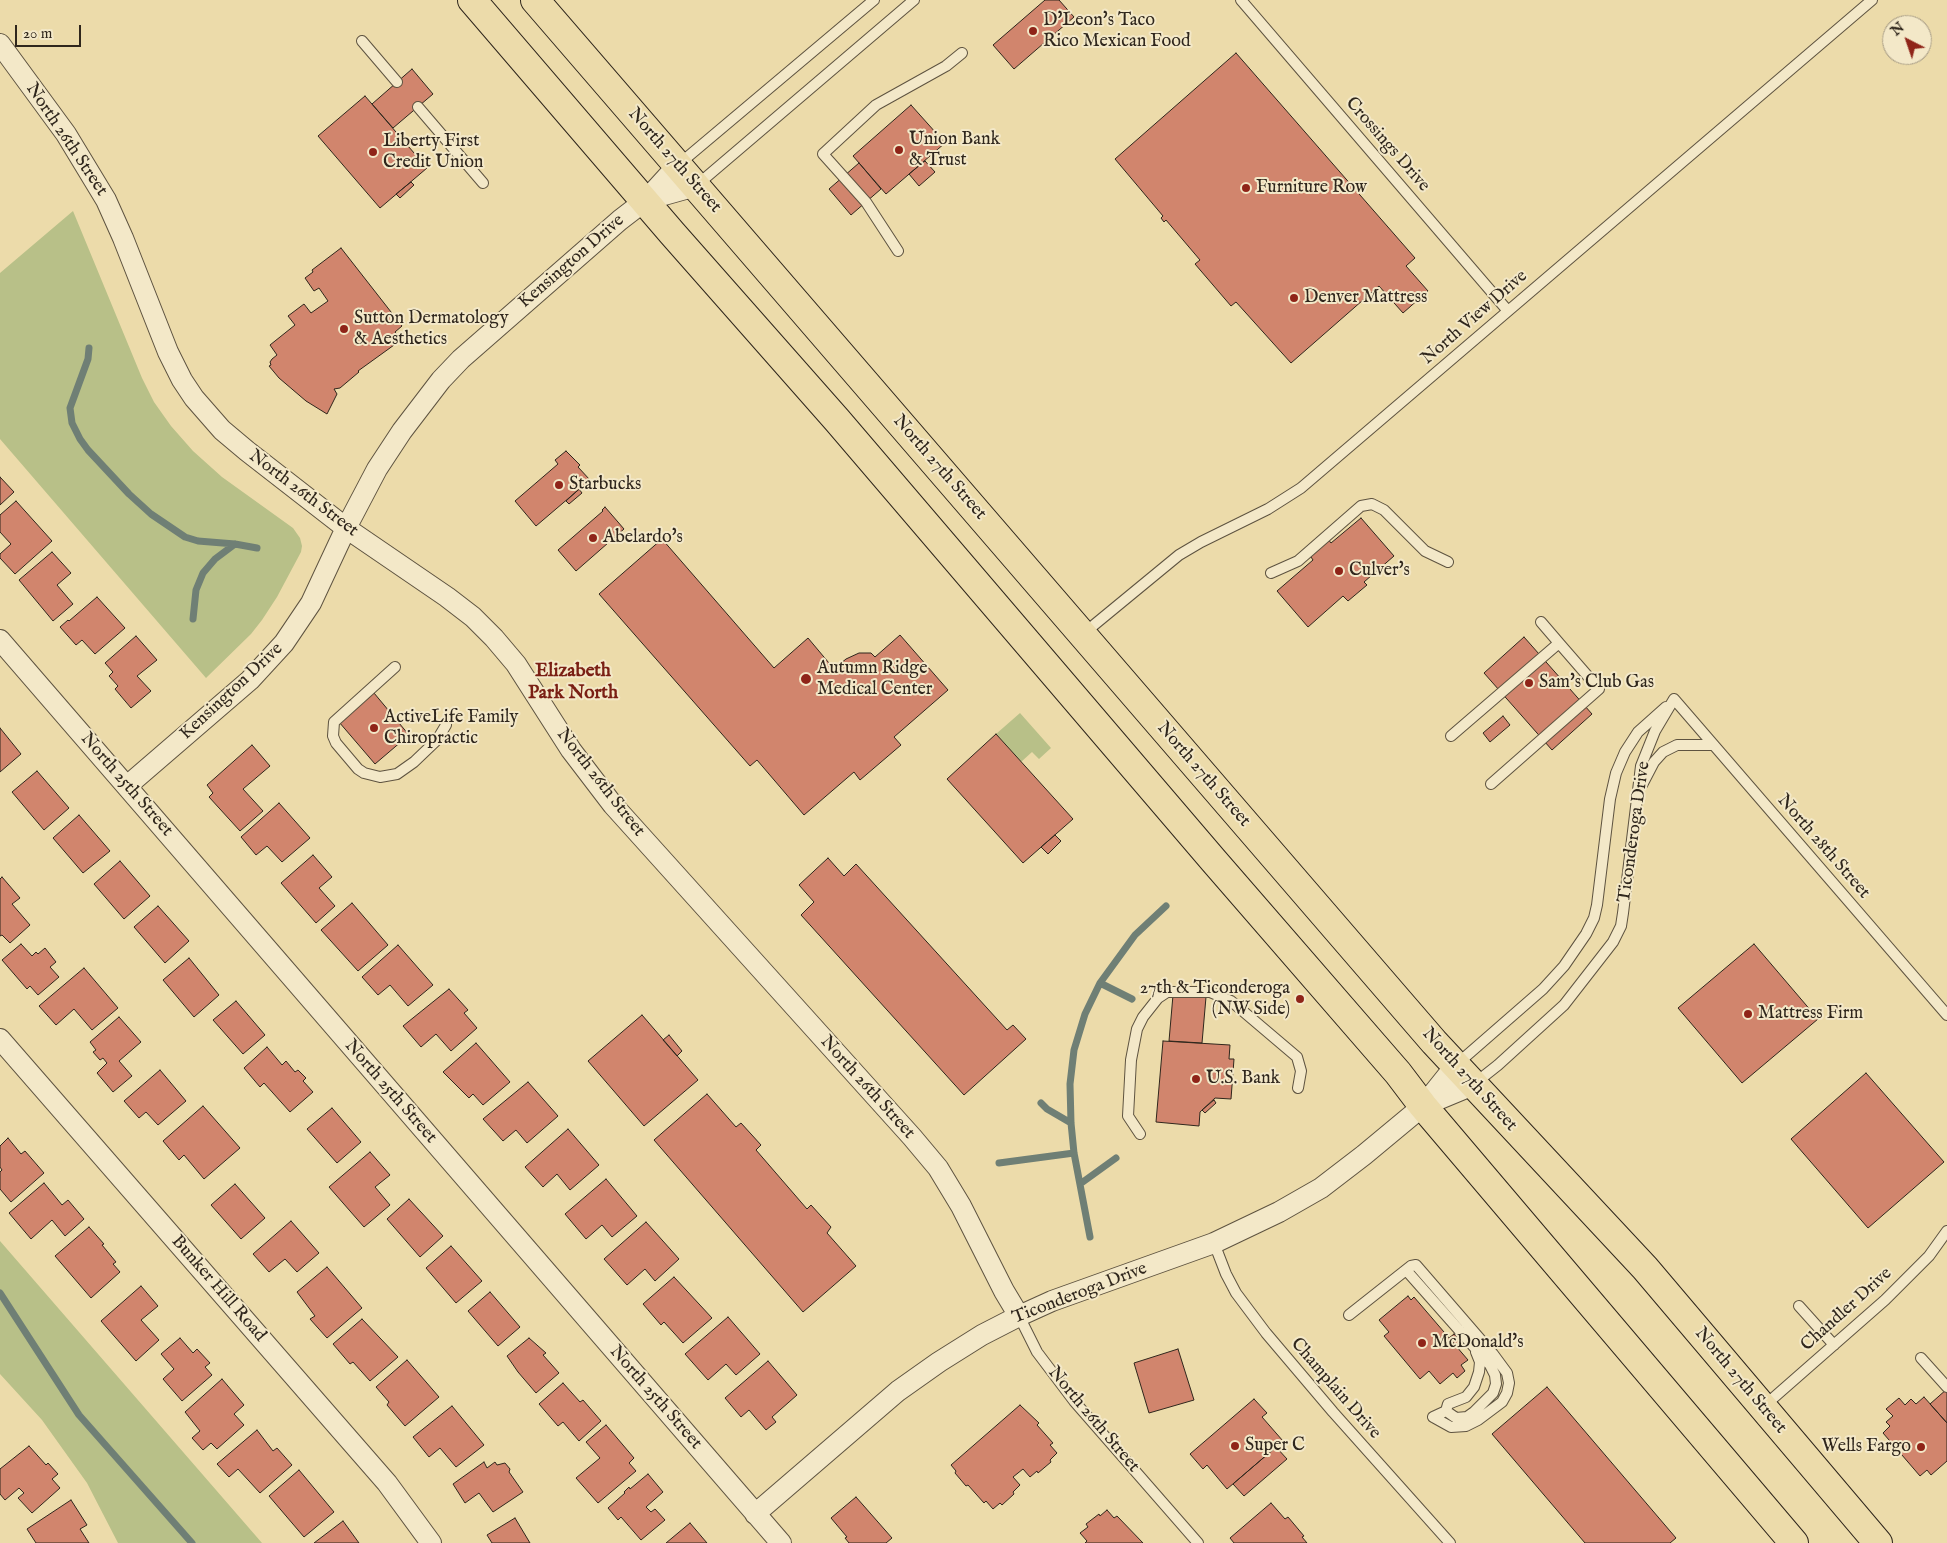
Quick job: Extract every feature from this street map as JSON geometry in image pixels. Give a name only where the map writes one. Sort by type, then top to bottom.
[{"type":"main road","points":[[472,0],[1398,1073],[1423,1106],[1794,1543]]},
{"type":"main road","name":"North 27th Street","points":[[535,0],[1464,1075],[1639,1261],[1878,1543]]},
{"type":"street","name":"North 26th Street","points":[[0,44],[70,139],[106,200],[173,363],[194,398],[230,437],[346,528],[447,597],[485,628],[506,652],[571,750],[618,811],[938,1168],[961,1206],[1004,1291],[1019,1316]]},
{"type":"street","name":"Kensington Drive","points":[[127,786],[250,680],[275,655],[310,603],[346,528],[390,450],[421,404],[441,380],[468,353],[613,226],[646,200],[678,165]]},
{"type":"street","name":"Kensington Drive","points":[[646,200],[696,186]]},
{"type":"street","name":"North 25th Street","points":[[2,647],[127,786],[781,1543]]},
{"type":"street","name":"Bunker Hill Road","points":[[0,1039],[387,1484],[431,1543]]},
{"type":"street","name":"Ticonderoga Drive","points":[[755,1514],[908,1383],[962,1347],[1019,1316],[1052,1301],[1214,1243],[1279,1212],[1321,1188],[1464,1075]]},
{"type":"lane","name":"Kensington Drive","points":[[678,165],[874,0]]},
{"type":"lane","name":"Kensington Drive","points":[[696,186],[914,0]]},
{"type":"lane","name":"Crossings Drive","points":[[1241,0],[1508,311]]},
{"type":"lane","name":"North View Drive","points":[[1083,635],[1178,555],[1200,542],[1268,509],[1302,488],[1872,0]]},
{"type":"lane","points":[[362,41],[397,82]]},
{"type":"lane","points":[[898,251],[866,202],[822,154],[876,105],[946,66],[962,53]]},
{"type":"lane","points":[[418,107],[483,183]]},
{"type":"lane","points":[[1271,573],[1298,561],[1361,506],[1372,504],[1384,510],[1426,551],[1448,562]]},
{"type":"lane","points":[[1492,784],[1599,689],[1541,622]]},
{"type":"lane","points":[[1451,736],[1559,644]]},
{"type":"lane","points":[[395,667],[334,722],[333,736],[336,743],[358,769],[364,773],[380,777],[397,774],[414,762],[437,740],[446,725]]},
{"type":"lane","name":"Ticonderoga Drive","points":[[1464,1075],[1564,966],[1586,934],[1594,918],[1597,905],[1610,799],[1616,773],[1625,752],[1638,732],[1674,699]]},
{"type":"lane","name":"Ticonderoga Drive","points":[[1464,1075],[1498,1065],[1564,1005],[1613,942],[1621,926],[1641,766],[1658,726],[1674,699]]},
{"type":"lane","name":"North 28th Street","points":[[1674,699],[1947,1015]]},
{"type":"lane","points":[[1637,798],[1646,775],[1654,762],[1664,752],[1677,745],[1713,745]]},
{"type":"lane","points":[[1140,1134],[1128,1116],[1131,1060],[1138,1029],[1143,1017],[1158,998],[1167,992],[1210,992],[1231,1002],[1297,1057],[1301,1071],[1298,1088]]},
{"type":"lane","name":"Chandler Drive","points":[[1763,1408],[1906,1280],[1929,1256],[1947,1231]]},
{"type":"lane","name":"Champlain Drive","points":[[1214,1243],[1226,1274],[1236,1293],[1266,1333],[1332,1412],[1450,1543]]},
{"type":"lane","points":[[1349,1315],[1411,1266],[1418,1266],[1493,1354],[1507,1373],[1509,1383],[1507,1393],[1502,1402],[1478,1420],[1466,1426],[1451,1427],[1433,1417],[1446,1412]]},
{"type":"lane","points":[[1406,1270],[1490,1365],[1495,1375],[1496,1384],[1493,1393],[1474,1412],[1467,1416],[1456,1418],[1446,1412]]},
{"type":"lane","points":[[1799,1306],[1834,1346]]},
{"type":"lane","name":"North 26th Street","points":[[1019,1316],[1037,1352],[1074,1402],[1198,1543]]},
{"type":"lane","points":[[1446,1412],[1448,1404],[1466,1397],[1474,1387],[1480,1372],[1480,1362],[1473,1346]]},
{"type":"lane","points":[[1921,1358],[1947,1388]]},
{"type":"green space","points":[[73,211],[142,378],[154,402],[171,426],[193,451],[222,477],[293,528],[300,538],[301,552],[277,597],[262,620],[251,634],[206,678],[0,439],[0,273]]},
{"type":"green space","points":[[1020,713],[1051,748],[1039,759],[1032,752],[1021,762],[996,734]]},
{"type":"green space","points":[[0,1241],[262,1543],[118,1543],[87,1483],[42,1420],[0,1374]]},
{"type":"building","name":"D'Leon's Taco Rico Mexican Food","points":[[1045,0],[1059,0],[1074,17],[1014,69],[993,45]]},
{"type":"building","name":"Furniture Row","points":[[1236,53],[1415,258],[1406,266],[1428,291],[1403,313],[1379,286],[1291,363],[1236,302],[1231,306],[1195,264],[1200,260],[1166,220],[1164,222],[1161,218],[1163,216],[1115,159]]},
{"type":"building","points":[[412,69],[433,94],[393,128],[372,104]]},
{"type":"building","name":"Liberty First Credit Union","points":[[365,96],[427,168],[380,208],[318,136]]},
{"type":"building","name":"Union Bank & Trust","points":[[911,105],[945,143],[886,194],[853,156]]},
{"type":"building","points":[[925,161],[935,172],[919,186],[909,174]]},
{"type":"building","points":[[859,163],[881,189],[851,215],[829,189]]},
{"type":"building","points":[[411,182],[414,185],[400,198],[396,194]]},
{"type":"building","name":"Sutton Dermatology & Aesthetics","points":[[341,248],[402,326],[395,332],[401,340],[358,371],[340,388],[334,389],[337,394],[327,414],[306,401],[279,378],[269,366],[272,359],[277,355],[270,345],[295,325],[288,316],[304,304],[311,313],[328,301],[319,288],[314,291],[305,278],[313,272],[312,270]]},
{"type":"building","name":"Starbucks","points":[[566,451],[580,465],[578,467],[590,480],[536,526],[515,501],[558,464],[555,460]]},
{"type":"building","points":[[0,477],[14,492],[0,505]]},
{"type":"building","points":[[579,489],[582,493],[569,504],[566,501]]},
{"type":"building","points":[[16,501],[52,541],[15,574],[0,558],[0,554],[11,544],[0,532],[0,515]]},
{"type":"building","name":"Abelardo's","points":[[605,507],[624,529],[576,571],[558,550],[603,511]]},
{"type":"building","name":"Culver's","points":[[1361,518],[1394,556],[1364,582],[1367,585],[1348,601],[1343,596],[1308,627],[1277,591],[1313,560],[1309,554],[1327,538],[1331,543]]},
{"type":"building","name":"Autumn Ridge Medical Center","points":[[662,539],[774,668],[808,638],[834,669],[846,659],[859,653],[871,653],[875,657],[900,635],[948,690],[894,737],[901,745],[860,780],[854,772],[804,815],[757,760],[750,766],[599,594]]},
{"type":"building","points":[[52,552],[71,573],[57,585],[73,604],[53,621],[19,580]]},
{"type":"building","points":[[97,597],[125,628],[95,654],[82,640],[76,645],[60,627]]},
{"type":"building","points":[[136,636],[157,660],[137,676],[151,691],[131,708],[115,689],[118,686],[109,676],[113,672],[105,663]]},
{"type":"building","name":"Sam's Club Gas","points":[[1524,637],[1592,714],[1552,750],[1484,673]]},
{"type":"building","name":"ActiveLife Family Chiropractic","points":[[374,693],[409,735],[375,764],[339,722]]},
{"type":"building","points":[[1503,716],[1510,725],[1490,742],[1483,733]]},
{"type":"building","points":[[0,728],[21,754],[0,772]]},
{"type":"building","points":[[996,734],[1073,819],[1023,863],[947,779]]},
{"type":"building","points":[[252,745],[270,766],[243,789],[263,811],[240,831],[209,797],[213,793],[207,785]]},
{"type":"building","points":[[37,771],[69,808],[44,830],[12,792]]},
{"type":"building","points":[[279,803],[310,838],[282,862],[267,846],[256,855],[241,837]]},
{"type":"building","points":[[79,815],[110,851],[83,873],[53,838]]},
{"type":"building","points":[[1055,835],[1061,841],[1048,854],[1041,847]]},
{"type":"building","points":[[313,855],[332,877],[319,888],[335,906],[316,923],[281,883]]},
{"type":"building","points":[[828,858],[844,876],[856,864],[1007,1030],[1013,1025],[1026,1039],[964,1095],[801,915],[814,902],[799,885]]},
{"type":"building","points":[[120,861],[150,896],[124,919],[94,884]]},
{"type":"building","points":[[2,877],[20,898],[12,904],[30,925],[10,943],[2,935],[0,936],[0,879]]},
{"type":"building","points":[[352,903],[388,945],[358,971],[321,930]]},
{"type":"building","points":[[158,906],[189,941],[165,963],[134,927]]},
{"type":"building","points":[[21,944],[32,956],[45,948],[56,962],[50,967],[59,977],[38,995],[30,986],[27,989],[2,960]]},
{"type":"building","name":"Mattress Firm","points":[[1754,944],[1818,1019],[1742,1083],[1678,1008]]},
{"type":"building","points":[[398,945],[433,985],[408,1006],[390,985],[378,995],[362,977]]},
{"type":"building","points":[[189,958],[219,995],[194,1017],[163,980]]},
{"type":"building","points":[[84,968],[118,1008],[92,1030],[74,1009],[56,1025],[39,1006]]},
{"type":"building","points":[[449,989],[468,1010],[464,1013],[477,1028],[451,1051],[436,1034],[421,1047],[403,1026]]},
{"type":"building","points":[[1173,995],[1206,997],[1202,1043],[1169,1041]]},
{"type":"building","points":[[236,1001],[265,1035],[243,1054],[213,1020]]},
{"type":"building","points":[[642,1015],[698,1080],[644,1126],[588,1061]]},
{"type":"building","points":[[119,1017],[141,1042],[119,1061],[132,1076],[113,1092],[97,1073],[107,1063],[103,1058],[100,1060],[93,1052],[96,1050],[90,1042]]},
{"type":"building","points":[[669,1035],[682,1051],[677,1056],[663,1040]]},
{"type":"building","name":"U.S. Bank","points":[[1163,1041],[1230,1045],[1229,1059],[1234,1059],[1231,1099],[1215,1098],[1200,1112],[1199,1126],[1156,1122]]},
{"type":"building","points":[[476,1043],[510,1082],[483,1105],[473,1094],[469,1098],[443,1072]]},
{"type":"building","points":[[267,1047],[282,1065],[286,1061],[295,1072],[298,1070],[306,1078],[303,1081],[313,1092],[290,1112],[264,1083],[260,1087],[244,1068]]},
{"type":"building","points":[[160,1070],[186,1101],[158,1125],[146,1112],[139,1118],[124,1101]]},
{"type":"building","points":[[1866,1073],[1944,1162],[1868,1228],[1791,1139]]},
{"type":"building","points":[[528,1082],[558,1116],[527,1143],[516,1130],[503,1141],[483,1119]]},
{"type":"building","points":[[707,1094],[736,1127],[741,1123],[761,1145],[756,1150],[807,1209],[811,1205],[831,1227],[827,1233],[856,1266],[803,1312],[654,1140]]},
{"type":"building","points":[[1214,1100],[1216,1103],[1205,1113],[1202,1110]]},
{"type":"building","points":[[203,1106],[240,1148],[204,1179],[184,1155],[179,1160],[163,1141]]},
{"type":"building","points":[[332,1108],[361,1142],[337,1163],[307,1129]]},
{"type":"building","points":[[568,1129],[599,1165],[570,1190],[557,1174],[543,1187],[525,1167]]},
{"type":"building","points":[[8,1138],[21,1154],[25,1151],[44,1173],[11,1202],[0,1189],[0,1172],[2,1170],[0,1167],[0,1146]]},
{"type":"building","points":[[370,1152],[390,1175],[375,1187],[390,1205],[364,1227],[329,1187]]},
{"type":"building","points":[[606,1179],[637,1216],[612,1237],[602,1225],[586,1239],[565,1214]]},
{"type":"building","points":[[44,1183],[62,1205],[68,1200],[84,1219],[65,1236],[52,1220],[31,1239],[9,1213]]},
{"type":"building","points":[[235,1184],[265,1218],[241,1239],[211,1205]]},
{"type":"building","points":[[409,1199],[443,1236],[420,1257],[387,1219]]},
{"type":"building","points":[[291,1221],[319,1253],[297,1272],[285,1259],[269,1272],[253,1254]]},
{"type":"building","points":[[646,1222],[679,1259],[655,1281],[645,1269],[627,1285],[604,1259]]},
{"type":"building","points":[[89,1227],[104,1244],[102,1245],[116,1262],[113,1264],[120,1272],[91,1298],[55,1256]]},
{"type":"building","points":[[451,1246],[482,1281],[456,1303],[426,1268]]},
{"type":"building","points":[[327,1267],[362,1308],[327,1338],[310,1319],[315,1316],[297,1292]]},
{"type":"building","points":[[674,1277],[712,1318],[683,1343],[664,1322],[661,1325],[643,1304]]},
{"type":"building","points":[[141,1286],[158,1306],[141,1320],[159,1340],[136,1361],[101,1321]]},
{"type":"building","points":[[490,1292],[520,1327],[498,1346],[468,1311]]},
{"type":"building","name":"McDonald's","points":[[1408,1296],[1411,1300],[1414,1297],[1468,1360],[1461,1365],[1465,1371],[1457,1378],[1453,1373],[1440,1384],[1429,1371],[1420,1379],[1384,1336],[1389,1332],[1379,1320]]},
{"type":"building","points":[[728,1317],[760,1354],[736,1375],[726,1364],[708,1380],[685,1354]]},
{"type":"building","points":[[362,1319],[398,1357],[370,1381],[353,1362],[350,1364],[333,1344]]},
{"type":"building","points":[[1454,1334],[1463,1344],[1458,1348],[1449,1338]]},
{"type":"building","points":[[180,1338],[193,1353],[197,1349],[210,1363],[205,1367],[212,1375],[182,1401],[163,1379],[174,1369],[161,1354]]},
{"type":"building","points":[[529,1338],[546,1353],[543,1355],[559,1373],[536,1393],[507,1356]]},
{"type":"building","points":[[1178,1349],[1194,1400],[1149,1413],[1134,1363]]},
{"type":"building","points":[[407,1360],[439,1397],[405,1426],[387,1405],[389,1402],[376,1387]]},
{"type":"building","points":[[768,1361],[797,1395],[772,1417],[776,1422],[766,1430],[749,1410],[741,1417],[725,1398]]},
{"type":"building","points":[[222,1379],[244,1405],[234,1414],[244,1425],[217,1449],[211,1443],[203,1450],[192,1438],[200,1431],[185,1412]]},
{"type":"building","points":[[563,1383],[580,1402],[583,1400],[601,1421],[579,1441],[563,1422],[558,1426],[539,1404]]},
{"type":"building","points":[[1547,1387],[1676,1538],[1670,1543],[1585,1543],[1492,1434]]},
{"type":"building","points":[[1947,1389],[1947,1423],[1930,1404]]},
{"type":"building","name":"Wells Fargo","points":[[1924,1397],[1947,1423],[1947,1461],[1931,1475],[1927,1470],[1920,1476],[1883,1433],[1890,1426],[1886,1422],[1893,1416],[1886,1409],[1899,1398],[1905,1405],[1911,1399],[1916,1404]]},
{"type":"building","points":[[1254,1399],[1267,1413],[1262,1417],[1283,1441],[1227,1489],[1207,1465],[1203,1469],[1190,1454]]},
{"type":"building","points":[[1020,1405],[1039,1423],[1037,1425],[1053,1443],[1050,1445],[1057,1453],[1050,1460],[1051,1462],[1038,1473],[1037,1471],[1030,1477],[1023,1469],[1013,1477],[1020,1485],[1013,1492],[1014,1494],[1002,1505],[1000,1503],[993,1509],[986,1501],[984,1503],[968,1485],[966,1486],[951,1465]]},
{"type":"building","points":[[452,1406],[484,1445],[456,1467],[440,1448],[429,1457],[413,1437]]},
{"type":"building","points":[[606,1425],[634,1458],[629,1463],[636,1471],[598,1503],[576,1478],[600,1458],[586,1442]]},
{"type":"building","points":[[257,1430],[273,1451],[277,1448],[292,1465],[260,1493],[238,1469],[229,1477],[217,1464]]},
{"type":"building","points":[[29,1446],[46,1465],[48,1463],[58,1474],[52,1479],[60,1488],[32,1513],[18,1498],[24,1493],[19,1488],[5,1500],[0,1494],[0,1469]]},
{"type":"building","points":[[1276,1447],[1287,1459],[1244,1496],[1233,1484]]},
{"type":"building","points":[[484,1462],[487,1468],[495,1462],[497,1465],[505,1463],[523,1492],[493,1512],[479,1493],[465,1503],[453,1484]]},
{"type":"building","points":[[299,1470],[334,1512],[304,1537],[269,1496]]},
{"type":"building","points":[[648,1474],[663,1492],[646,1507],[651,1512],[655,1509],[665,1520],[641,1540],[621,1517],[618,1520],[608,1508],[629,1487],[630,1489]]},
{"type":"building","points":[[856,1497],[892,1538],[886,1543],[849,1543],[845,1538],[847,1537],[831,1518]]},
{"type":"building","points":[[71,1500],[87,1525],[80,1529],[89,1543],[36,1543],[27,1529]]},
{"type":"building","points":[[1271,1503],[1285,1519],[1288,1517],[1304,1536],[1302,1537],[1307,1543],[1234,1543],[1230,1538]]},
{"type":"building","points":[[1107,1510],[1114,1518],[1117,1516],[1143,1543],[1085,1543],[1087,1541],[1080,1533],[1088,1527],[1086,1524]]},
{"type":"building","points":[[515,1518],[530,1543],[492,1543],[487,1535]]},
{"type":"building","points":[[343,1521],[359,1543],[314,1543]]},
{"type":"building","points":[[690,1523],[707,1543],[666,1543]]},
{"type":"waterway","points":[[89,348],[88,359],[70,408],[72,423],[88,450],[129,494],[151,514],[185,537],[198,541],[257,548]]},
{"type":"waterway","points":[[193,619],[196,590],[203,573],[215,559],[235,544]]},
{"type":"waterway","points":[[1090,1237],[1074,1153],[1071,1123],[1070,1084],[1074,1050],[1085,1014],[1100,983],[1135,935],[1166,906]]},
{"type":"waterway","points":[[1100,983],[1132,999]]},
{"type":"waterway","points":[[1041,1103],[1047,1109],[1071,1123]]},
{"type":"waterway","points":[[999,1163],[1074,1153]]},
{"type":"waterway","points":[[1080,1184],[1116,1158]]},
{"type":"waterway","points":[[0,1293],[79,1415],[192,1543]]},
{"type":"place","name":"D'Leon's Taco Rico Mexican Food","points":[[1033,31]]},
{"type":"place","name":"Union Bank & Trust","points":[[899,150]]},
{"type":"place","name":"Liberty First Credit Union","points":[[373,152]]},
{"type":"place","name":"Furniture Row","points":[[1246,188]]},
{"type":"place","name":"Denver Mattress","points":[[1294,298]]},
{"type":"place","name":"Sutton Dermatology & Aesthetics","points":[[344,329]]},
{"type":"place","name":"Starbucks","points":[[559,485]]},
{"type":"place","name":"Abelardo's","points":[[593,538]]},
{"type":"place","name":"Culver's","points":[[1339,571]]},
{"type":"place","name":"Autumn Ridge Medical Center","points":[[806,679]]},
{"type":"place","name":"Sam's Club Gas","points":[[1529,683]]},
{"type":"place","name":"ActiveLife Family Chiropractic","points":[[374,728]]},
{"type":"place","name":"27th & Ticonderoga (NW Side)","points":[[1300,999]]},
{"type":"place","name":"Mattress Firm","points":[[1748,1014]]},
{"type":"place","name":"U.S. Bank","points":[[1196,1079]]},
{"type":"place","name":"McDonald's","points":[[1422,1343]]},
{"type":"place","name":"Super C","points":[[1235,1446]]},
{"type":"place","name":"Wells Fargo","points":[[1921,1447]]},
{"type":"district","name":"Elizabeth Park North","points":[[573,683]]}]
